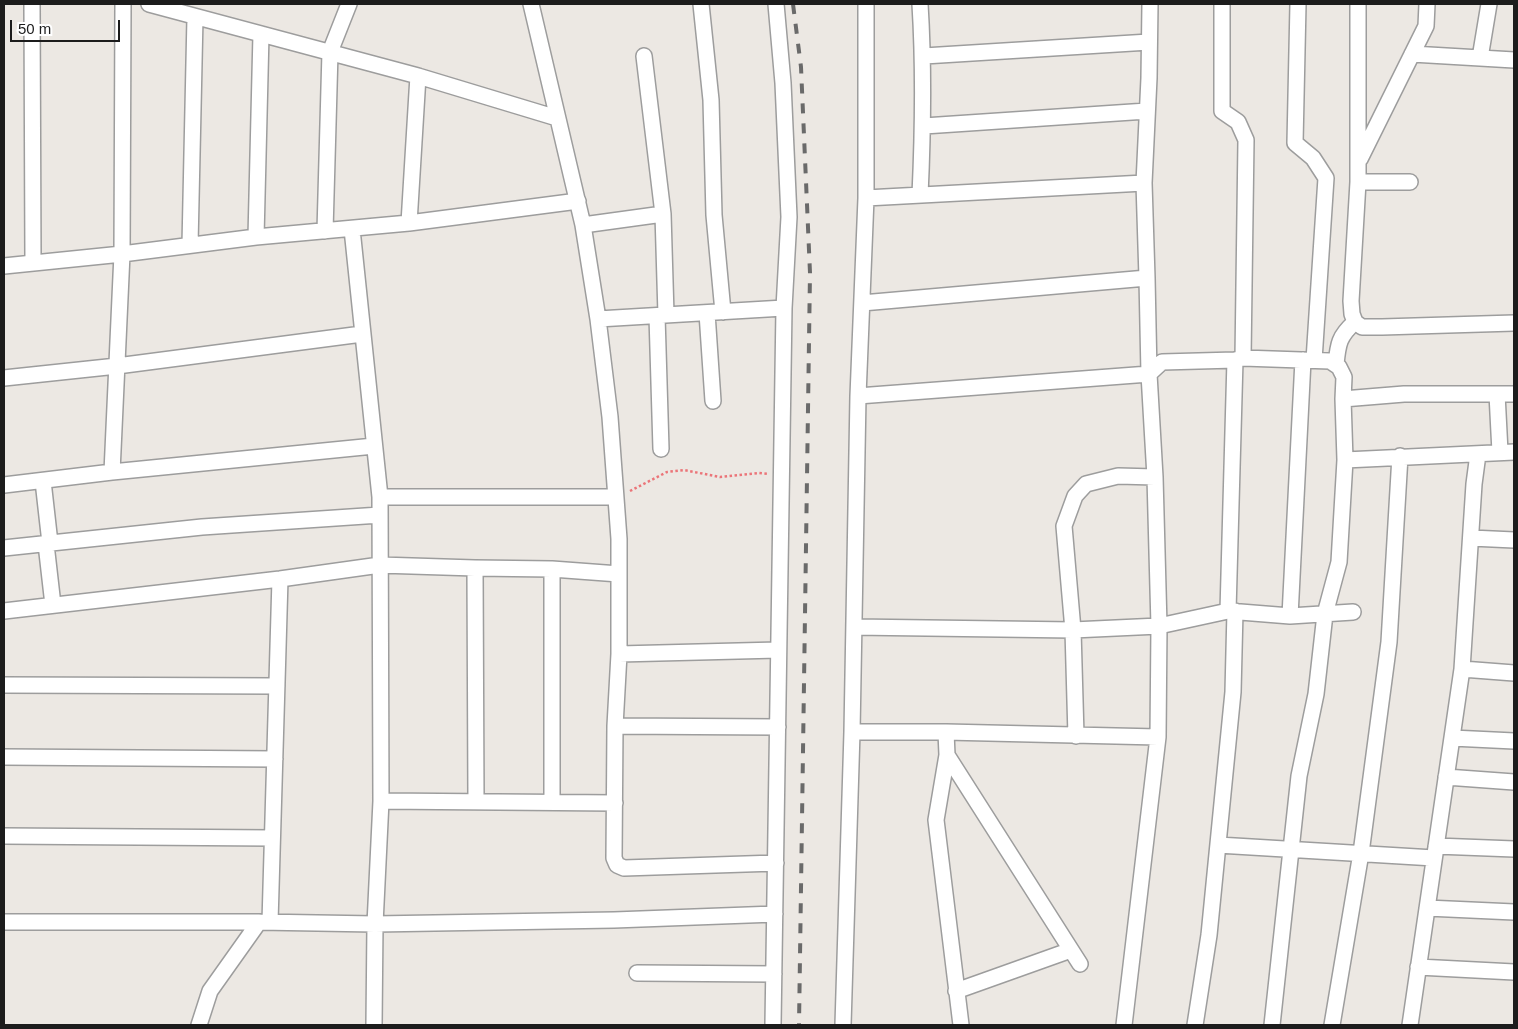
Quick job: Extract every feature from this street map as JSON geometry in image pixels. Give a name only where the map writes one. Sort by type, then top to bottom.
[{"type":"street","points":[[32,4],[33,263]]},
{"type":"street","points":[[112,472],[122,254],[123,4]]},
{"type":"street","points":[[149,4],[418,76],[557,118]]},
{"type":"street","points":[[325,230],[330,52],[349,4]]},
{"type":"street","points":[[531,4],[583,225],[598,319],[610,418],[620,574],[619,654],[615,726],[614,858],[617,865],[624,868],[776,862]]},
{"type":"street","points":[[702,4],[711,100],[714,215],[723,312]]},
{"type":"street","points":[[773,1025],[784,308],[789,217],[783,83],[776,4]]},
{"type":"street","points":[[843,1025],[852,732],[858,396],[866,198],[866,4]]},
{"type":"street","points":[[920,4],[924,56],[924,126],[920,195]]},
{"type":"street","points":[[1124,1025],[1158,737],[1159,626],[1144,183],[1150,4]]},
{"type":"street","points":[[1195,1025],[1209,935],[1233,692],[1232,611],[1246,140],[1238,122],[1222,111],[1222,4]]},
{"type":"street","points":[[1290,616],[1308,360],[1326,178],[1313,158],[1295,143],[1298,4]]},
{"type":"street","points":[[1358,4],[1358,182],[1351,301],[1355,322],[1362,326],[1382,327],[1514,323]]},
{"type":"street","points":[[1358,163],[1426,26],[1427,4]]},
{"type":"street","points":[[1480,58],[1489,4]]},
{"type":"street","points":[[190,245],[195,17]]},
{"type":"street","points":[[256,237],[262,34]]},
{"type":"street","points":[[924,56],[1149,42]]},
{"type":"street","points":[[1412,54],[1514,60]]},
{"type":"street","points":[[644,56],[663,214],[661,449]]},
{"type":"street","points":[[409,223],[418,76]]},
{"type":"street","points":[[924,126],[1147,112]]},
{"type":"street","points":[[1358,182],[1410,182]]},
{"type":"street","points":[[866,198],[1144,183]]},
{"type":"street","points":[[4,266],[122,254],[256,237],[409,223],[578,202]]},
{"type":"street","points":[[583,225],[663,214]]},
{"type":"street","points":[[352,229],[380,496],[381,801],[375,924],[374,1025]]},
{"type":"street","points":[[862,303],[1147,278]]},
{"type":"street","points":[[598,319],[784,308]]},
{"type":"street","points":[[708,313],[713,401]]},
{"type":"street","points":[[1336,364],[1338,347],[1343,332],[1355,322]]},
{"type":"street","points":[[4,378],[117,366],[362,334]]},
{"type":"street","points":[[858,396],[1149,374],[1162,362],[1239,359],[1308,360],[1330,361],[1340,367],[1344,377],[1345,460],[1339,562],[1325,614],[1316,694],[1299,776],[1272,1025]]},
{"type":"street","points":[[1343,399],[1404,394],[1514,394]]},
{"type":"street","points":[[1345,460],[1507,452],[1497,394]]},
{"type":"street","points":[[4,485],[112,472],[374,446]]},
{"type":"street","points":[[1410,1025],[1462,669],[1474,484],[1478,454]]},
{"type":"street","points":[[1332,1025],[1361,854],[1389,642],[1400,456]]},
{"type":"street","points":[[1076,736],[1074,630],[1064,526],[1075,496],[1086,484],[1118,476],[1155,477]]},
{"type":"street","points":[[43,480],[53,605]]},
{"type":"street","points":[[380,496],[616,497]]},
{"type":"street","points":[[4,548],[202,527],[380,515]]},
{"type":"street","points":[[1470,538],[1514,540]]},
{"type":"street","points":[[4,611],[280,579],[380,565],[552,569],[620,574]]},
{"type":"street","points":[[474,568],[476,802]]},
{"type":"street","points":[[552,569],[552,802]]},
{"type":"street","points":[[199,1025],[210,991],[264,922],[272,838],[280,579]]},
{"type":"street","points":[[854,627],[1074,630],[1159,626],[1232,611],[1290,616],[1353,612]]},
{"type":"street","points":[[619,654],[778,650]]},
{"type":"street","points":[[1462,669],[1514,673]]},
{"type":"street","points":[[4,685],[277,686]]},
{"type":"street","points":[[615,726],[778,727]]},
{"type":"street","points":[[852,732],[946,732],[1158,737]]},
{"type":"street","points":[[946,732],[946,755],[936,820],[961,1025]]},
{"type":"street","points":[[1452,738],[1514,741]]},
{"type":"street","points":[[946,755],[1080,964]]},
{"type":"street","points":[[4,758],[275,759]]},
{"type":"street","points":[[1446,777],[1514,782]]},
{"type":"street","points":[[381,801],[615,803]]},
{"type":"street","points":[[4,836],[272,838]]},
{"type":"street","points":[[1218,845],[1361,854],[1514,849]]},
{"type":"street","points":[[1427,908],[1514,912]]},
{"type":"street","points":[[4,922],[375,924],[614,920],[775,914]]},
{"type":"street","points":[[956,991],[1072,950]]},
{"type":"street","points":[[1418,967],[1514,972]]},
{"type":"street","points":[[637,973],[774,974]]},
{"type":"path","points":[[616,497],[638,488],[667,472],[684,470],[720,477],[759,472],[782,476]]},
{"type":"railway","points":[[793,4],[801,67],[810,273],[799,1025]]}]
